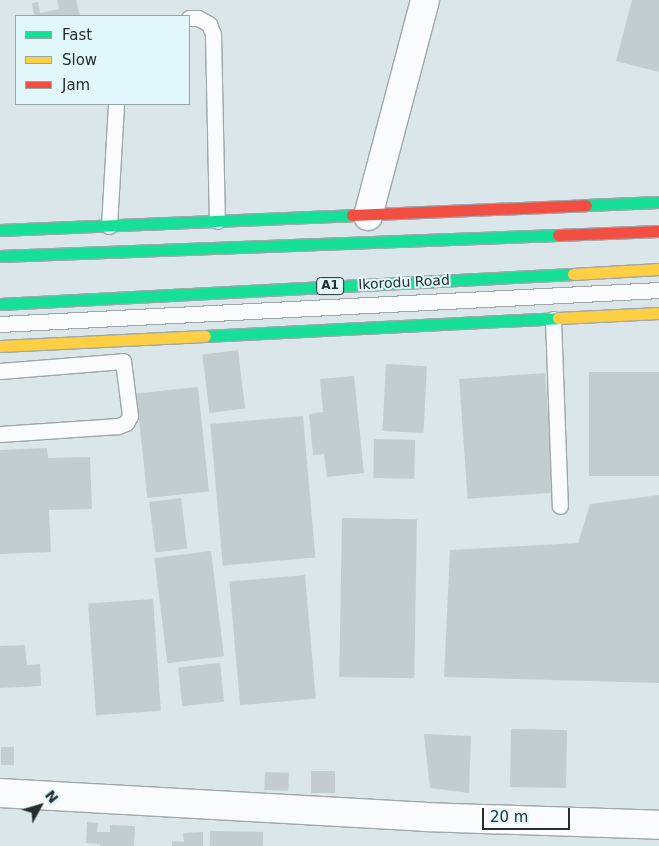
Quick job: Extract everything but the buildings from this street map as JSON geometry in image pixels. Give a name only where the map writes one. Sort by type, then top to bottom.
[{"type":"main road","points":[[0,230],[109,226],[189,235],[217,222],[659,202]]},
{"type":"main road","points":[[0,256],[189,235],[659,231]]},
{"type":"main road","name":"Ikorodu Road","points":[[0,304],[659,269]]},
{"type":"main road","points":[[0,346],[659,313]]},
{"type":"street","points":[[368,216],[425,0]]},
{"type":"street","points":[[0,793],[424,817],[659,825]]},
{"type":"lane","points":[[190,18],[198,18],[209,24],[213,34],[217,222]]},
{"type":"lane","points":[[109,226],[116,105]]},
{"type":"lane","points":[[0,324],[659,290]]},
{"type":"lane","points":[[553,319],[560,506]]},
{"type":"lane","points":[[0,434],[118,426],[126,423],[130,416],[119,340]]},
{"type":"lane","points":[[0,371],[123,361]]},
{"type":"traffic: fast","points":[[586,205],[659,202]]},
{"type":"traffic: fast","points":[[0,230],[352,215]]},
{"type":"traffic: fast","points":[[0,256],[558,235]]},
{"type":"traffic: fast","points":[[0,304],[573,274]]},
{"type":"traffic: fast","points":[[205,336],[558,318]]},
{"type":"traffic: slow","points":[[573,274],[659,269]]},
{"type":"traffic: slow","points":[[558,318],[659,313]]},
{"type":"traffic: slow","points":[[0,346],[205,336]]},
{"type":"traffic: jam","points":[[352,215],[586,205]]},
{"type":"traffic: jam","points":[[558,235],[659,231]]}]
